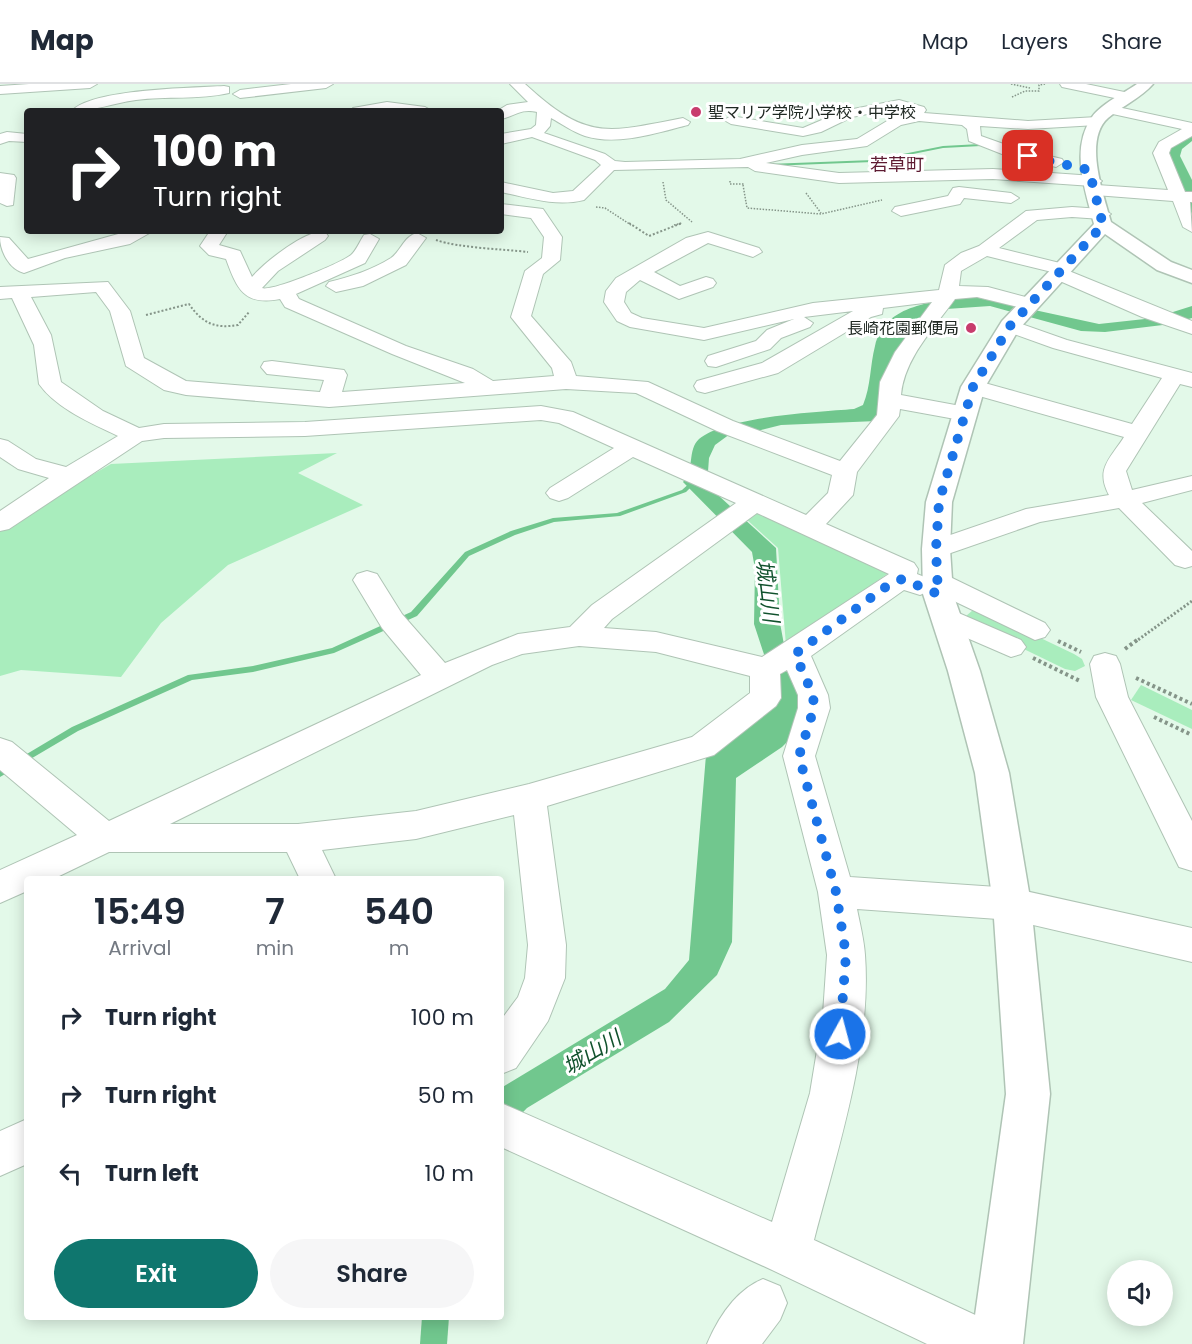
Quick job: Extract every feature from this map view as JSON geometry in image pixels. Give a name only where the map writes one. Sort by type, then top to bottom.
[{"type":"street","points":[[0,90],[90,84]]},
{"type":"street","points":[[137,96],[146,84]]},
{"type":"street","points":[[44,100],[71,104],[95,103],[224,87],[246,104],[288,86],[303,88],[326,84]]},
{"type":"street","points":[[517,84],[544,109]]},
{"type":"street","points":[[1067,84],[1129,97]]},
{"type":"street","points":[[740,164],[783,154],[862,143],[897,121],[928,117],[1045,125],[1097,121],[1146,84]]},
{"type":"street","points":[[891,90],[900,97],[899,104]]},
{"type":"street","points":[[732,120],[803,132],[816,129],[848,114],[899,104],[920,110],[928,117]]},
{"type":"street","points":[[504,112],[536,105],[556,113],[587,132],[607,134],[683,122]]},
{"type":"street","points":[[375,108],[387,106],[402,108]]},
{"type":"street","points":[[504,138],[536,132],[543,126],[544,109]]},
{"type":"street","points":[[1113,110],[1192,128]]},
{"type":"street","points":[[967,121],[974,128],[974,138],[1007,152],[1093,180]]},
{"type":"street","points":[[1097,121],[1089,141],[1093,180],[1103,220]]},
{"type":"street","points":[[1045,125],[1089,141]]},
{"type":"street","points":[[4,137],[24,128]]},
{"type":"street","points":[[1192,128],[1164,145],[1161,153],[1186,196],[1192,227]]},
{"type":"street","points":[[536,132],[549,141],[600,157],[610,165],[661,167],[740,164],[839,178],[983,175],[1093,180],[1186,196]]},
{"type":"street","points":[[4,137],[24,138]]},
{"type":"street","points":[[783,154],[799,164],[847,166],[872,164]]},
{"type":"street","points":[[0,165],[18,165]]},
{"type":"street","points":[[504,188],[553,198],[582,195],[610,165]]},
{"type":"street","points":[[983,175],[1032,215]]},
{"type":"street","points":[[0,178],[9,178],[13,208]]},
{"type":"street","points":[[901,211],[954,200],[959,192],[1011,198]]},
{"type":"street","points":[[504,209],[537,213],[553,198]]},
{"type":"street","points":[[944,302],[952,269],[968,257],[985,250],[1032,215],[1072,212],[1103,220],[1164,266],[1192,277]]},
{"type":"street","points":[[537,213],[553,237],[551,260],[534,271],[521,317],[563,367],[566,382]]},
{"type":"street","points":[[997,1344],[1028,1094],[1012,904],[992,773],[939,586],[939,502],[970,401],[1019,316],[1060,272],[1103,220]]},
{"type":"street","points":[[21,234],[1,242],[24,267],[94,245],[124,240],[137,234]]},
{"type":"street","points":[[83,234],[94,245]]},
{"type":"street","points":[[217,234],[209,246],[234,255],[245,285],[258,292],[289,298],[356,282],[382,271],[399,261],[417,238]]},
{"type":"street","points":[[258,292],[272,267],[319,236]]},
{"type":"street","points":[[753,252],[708,237],[692,242],[623,282],[616,291],[614,302],[624,317],[637,323],[704,334],[813,309],[944,302]]},
{"type":"street","points":[[258,292],[286,292],[358,259],[370,239]]},
{"type":"street","points":[[985,250],[1060,272],[1149,313],[1188,326]]},
{"type":"street","points":[[640,272],[679,293],[706,283]]},
{"type":"street","points":[[9,292],[101,286],[112,297],[125,320],[134,362],[172,385],[329,400],[566,382],[640,387],[725,426],[845,471]]},
{"type":"street","points":[[9,292],[41,331],[47,348],[50,384],[60,394],[95,416],[136,435]]},
{"type":"street","points":[[810,526],[840,495],[845,471],[888,416],[891,382],[906,352],[954,292],[983,292],[1060,344],[1183,378],[1137,433],[1113,471],[1113,479],[1124,500],[1185,560]]},
{"type":"street","points":[[289,298],[292,303],[399,350],[465,374],[485,385],[486,388]]},
{"type":"street","points":[[705,386],[770,368],[866,312],[944,302]]},
{"type":"street","points":[[716,361],[763,345],[774,334],[839,306]]},
{"type":"street","points":[[272,366],[275,369],[336,375],[329,400]]},
{"type":"street","points":[[889,400],[970,401],[1137,433]]},
{"type":"street","points":[[0,523],[69,476],[136,435],[164,431],[305,429],[541,413],[566,417],[700,477],[749,506],[810,526],[904,569],[902,579]]},
{"type":"street","points":[[0,446],[27,464],[69,476]]},
{"type":"street","points":[[559,493],[615,456],[633,448]]},
{"type":"street","points":[[939,586],[1035,515],[1124,500],[1192,483]]},
{"type":"street","points":[[579,636],[602,612],[749,506]]},
{"type":"street","points":[[0,751],[105,838],[298,838],[416,825],[529,798],[703,746],[765,698],[780,661],[884,588],[902,579],[939,586],[1035,630]]},
{"type":"street","points":[[367,580],[392,621],[441,678]]},
{"type":"street","points":[[939,586],[1011,647]]},
{"type":"street","points":[[0,887],[276,759],[481,658],[518,644],[579,636],[656,642],[780,661],[813,695],[814,708],[799,756],[836,892],[846,955],[843,1014],[831,1093],[787,1252]]},
{"type":"street","points":[[1114,657],[1112,697],[1192,856]]},
{"type":"street","points":[[504,1050],[534,1008],[545,978],[547,945],[529,798]]},
{"type":"street","points":[[298,838],[317,876]]},
{"type":"street","points":[[836,892],[1012,904],[1192,945]]},
{"type":"street","points":[[510,1130],[787,1252],[981,1344]]},
{"type":"street","points":[[0,1154],[24,1142]]},
{"type":"street","points":[[732,1344],[764,1303]]},
{"type":"path","points":[[1011,84],[1025,88],[1048,88]]},
{"type":"path","points":[[1040,88],[1039,85],[1045,84]]},
{"type":"path","points":[[1012,97],[1024,91],[1040,88]]},
{"type":"path","points":[[582,195],[597,207],[605,208],[649,236],[672,225],[692,222],[666,200],[662,180]]},
{"type":"path","points":[[730,180],[730,184],[754,184]]},
{"type":"path","points":[[743,184],[747,208],[774,212],[821,214],[889,198]]},
{"type":"path","points":[[125,320],[189,304],[209,326],[232,327],[238,325],[258,292]]},
{"type":"path","points":[[1114,657],[1192,601]]},
{"type":"path","points":[[1035,630],[1114,657],[1192,704]]},
{"type":"path","points":[[1011,647],[1112,697]]},
{"type":"shaded area","points":[[337,453],[298,473],[363,505],[228,565],[161,623],[121,677],[21,670],[0,676],[0,522],[26,513],[111,464]]},
{"type":"shaded area","points":[[755,510],[890,572],[786,645],[778,548],[745,518]]},
{"type":"shaded area","points":[[973,610],[982,610],[1074,654],[1082,659],[1085,666],[1075,671],[1065,669],[976,626],[966,616]]},
{"type":"shaded area","points":[[1141,685],[1192,710],[1192,729],[1131,700]]},
{"type":"water","points":[[1192,132],[1192,141],[1182,149],[1180,156],[1192,180],[1192,214],[1165,154],[1167,146]]},
{"type":"water","name":"城山川","points":[[970,296],[1099,324],[1154,318],[1192,306],[1192,318],[1171,324],[1105,332],[1081,331],[990,306],[932,310],[877,421],[781,425],[753,432],[730,434],[715,445],[709,458],[707,485],[776,548],[780,623],[785,650],[798,679],[800,729],[782,747],[736,778],[732,942],[717,975],[669,1022],[527,1108],[504,1132],[504,1086],[665,989],[689,960],[706,755],[779,700],[754,624],[755,569],[752,552],[683,482],[689,472],[695,444],[712,431],[751,420],[854,409],[863,405],[868,390],[875,346],[881,332],[901,313],[927,303]]},
{"type":"water","points":[[422,1320],[449,1320],[447,1344],[420,1344]]},
{"type":"waterway","points":[[768,165],[873,161],[943,147],[980,145]]},
{"type":"waterway","points":[[0,774],[75,729],[191,677],[253,669],[334,650],[414,614],[467,554],[513,533],[553,520],[618,515],[684,491],[692,483]]},
{"type":"place","name":"聖マリア学院小学校・中学校","points":[[696,112]]},
{"type":"place","name":"長崎花園郵便局","points":[[971,328]]},
{"type":"district","name":"若草町","points":[[897,164]]},
{"type":"route","points":[[840,1034],[846,955],[836,892],[799,756],[814,708],[813,695],[795,654],[884,588],[902,579],[938,594],[936,549],[939,502],[973,387],[1010,326],[1060,274],[1060,269],[1103,225],[1094,181],[1089,170],[1028,156]]}]
